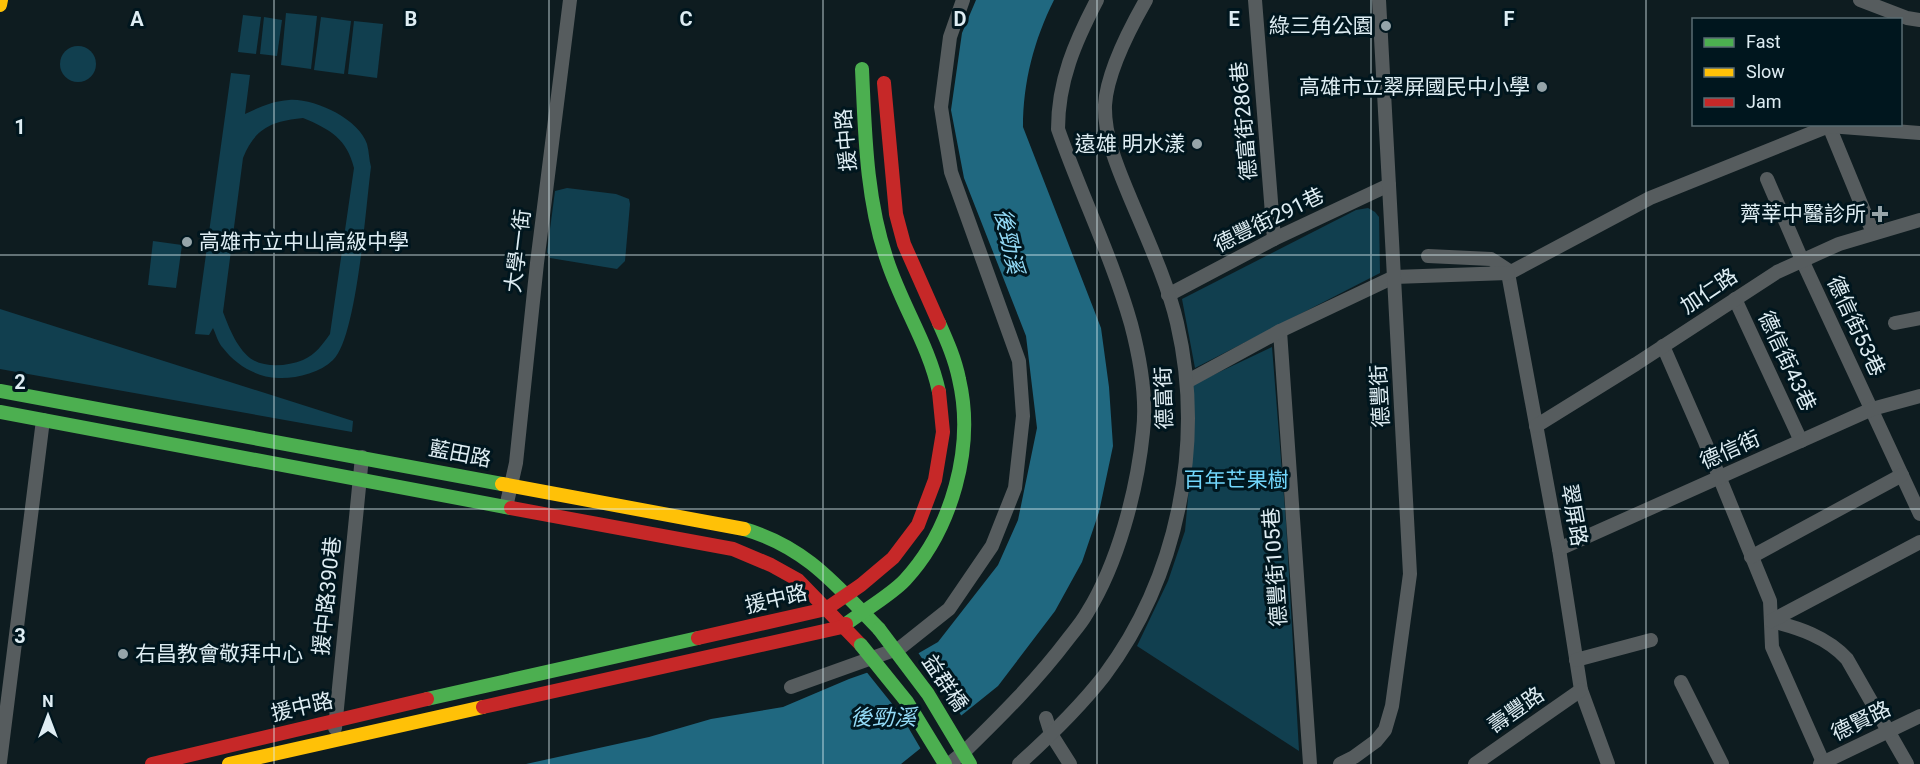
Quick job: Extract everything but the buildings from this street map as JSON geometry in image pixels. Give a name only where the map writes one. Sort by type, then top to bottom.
[{"type":"street","points":[[0,5],[1,0]]},
{"type":"street","name":"大學一街","points":[[506,507],[512,485],[570,0]]},
{"type":"street","points":[[791,687],[900,648],[949,609],[992,546],[1015,488],[1023,416],[1019,361],[951,172],[941,107],[950,37],[963,0]]},
{"type":"street","points":[[947,764],[964,752],[1048,666],[1087,613],[1111,563],[1128,510],[1139,456],[1143,431],[1143,398],[1140,366],[1132,326],[1107,254],[1058,129],[1058,108],[1065,70],[1079,34],[1097,0]]},
{"type":"street","name":"德富街","points":[[1019,764],[1052,735],[1103,676],[1148,602],[1157,583],[1174,527],[1186,461],[1188,381],[1177,322],[1119,171],[1107,130],[1105,113],[1110,83],[1130,28],[1146,0]]},
{"type":"street","name":"德富街286巷","points":[[1255,0],[1274,239]]},
{"type":"street","name":"德豐街","points":[[1340,764],[1376,741],[1385,730],[1392,706],[1410,574],[1379,0]]},
{"type":"street","points":[[1860,0],[1907,18],[1920,20]]},
{"type":"street","name":"援中路","points":[[152,764],[826,609],[885,567],[912,535],[929,501],[941,448],[943,420],[939,391],[930,360],[895,283],[883,250],[874,212],[866,146],[862,69]]},
{"type":"street","name":"援中路","points":[[229,764],[842,627],[903,580],[928,547],[950,506],[962,453],[964,421],[960,381],[952,353],[904,244],[896,214],[884,83]]},
{"type":"street","points":[[1829,126],[1873,233]]},
{"type":"street","points":[[1188,381],[1280,332],[1394,277],[1509,272],[1650,198],[1829,126],[1920,133]]},
{"type":"street","name":"德信街53巷","points":[[1767,178],[1802,260],[1920,514]]},
{"type":"street","name":"德豐街291巷","points":[[1168,295],[1274,239],[1389,185]]},
{"type":"street","name":"加仁路","points":[[1536,426],[1766,278],[1802,260],[1873,233],[1920,220]]},
{"type":"street","points":[[1428,256],[1491,259],[1509,272]]},
{"type":"street","name":"翠屏路","points":[[1509,272],[1559,549],[1581,690],[1608,764]]},
{"type":"street","name":"德信街43巷","points":[[1735,299],[1801,441]]},
{"type":"street","points":[[1895,323],[1920,318]]},
{"type":"street","name":"德豐街105巷","points":[[1280,332],[1310,764]]},
{"type":"street","points":[[1663,346],[1770,601],[1772,647],[1822,763]]},
{"type":"street","name":"藍田路","points":[[0,391],[733,526],[761,534],[790,547],[812,563],[879,629]]},
{"type":"street","name":"德信街","points":[[1559,549],[1872,410],[1920,396]]},
{"type":"street","name":"藍田路","points":[[0,412],[733,549],[771,565],[798,580],[861,645]]},
{"type":"street","points":[[0,762],[43,420]]},
{"type":"street","name":"援中路390巷","points":[[334,739],[362,457]]},
{"type":"street","points":[[1751,557],[1902,475]]},
{"type":"street","points":[[1771,621],[1920,542]]},
{"type":"street","points":[[1771,621],[1797,628],[1838,649],[1847,658],[1907,764]]},
{"type":"street","name":"益群橋","points":[[879,629],[942,712],[970,764]]},
{"type":"street","points":[[1576,660],[1651,640]]},
{"type":"street","name":"益群橋","points":[[861,645],[916,712],[947,764]]},
{"type":"street","points":[[1681,682],[1722,764]]},
{"type":"street","name":"壽豐路","points":[[1477,763],[1581,690]]},
{"type":"street","name":"德賢路","points":[[1822,763],[1920,716]]},
{"type":"street","points":[[1046,718],[1052,735],[1070,764]]},
{"type":"green space","points":[[286,13],[317,16],[311,69],[281,65]]},
{"type":"green space","points":[[243,15],[261,17],[256,54],[238,52]]},
{"type":"green space","points":[[264,17],[282,20],[277,56],[260,54]]},
{"type":"green space","points":[[321,17],[351,21],[344,74],[314,70]]},
{"type":"green space","points":[[354,21],[383,24],[377,78],[348,74]]},
{"type":"green space","points":[[78,46],[91,51],[96,64],[91,77],[78,82],[65,77],[60,64],[65,51]]},
{"type":"green space","points":[[231,73],[250,75],[245,114],[267,105],[299,100],[323,106],[345,119],[355,126],[367,144],[371,167],[354,299],[341,347],[333,360],[314,372],[299,376],[278,378],[254,373],[240,365],[228,354],[220,344],[213,328],[209,335],[195,334]],"holes":[[[303,118],[313,122],[342,142],[354,168],[330,334],[315,352],[303,360],[284,365],[259,363],[248,356],[238,345],[223,312],[243,158],[253,140],[266,128],[292,119]]]},
{"type":"green space","points":[[567,188],[616,194],[629,199],[625,261],[617,269],[550,258],[547,252],[555,191]]},
{"type":"green space","points":[[1368,208],[1379,217],[1380,273],[1195,368],[1182,299],[1356,210]]},
{"type":"green space","points":[[153,241],[182,245],[176,288],[148,285]]},
{"type":"green space","points":[[0,309],[353,421],[352,432],[0,369]]},
{"type":"green space","name":"百年芒果樹","points":[[1272,347],[1286,522],[1299,751],[1137,646],[1168,581],[1185,531],[1194,432],[1192,385]]},
{"type":"water","name":"後勁溪","points":[[976,0],[1054,0],[1035,46],[1031,62],[1025,94],[1023,127],[1101,328],[1109,387],[1113,446],[1099,512],[1082,562],[1055,611],[998,686],[901,764],[526,764],[649,737],[711,719],[783,707],[849,679],[912,657],[938,642],[998,565],[1018,520],[1037,428],[1026,336],[964,178],[951,110],[962,33]]},
{"type":"pier","points":[[917,651],[963,718],[922,751],[901,715],[865,670]]},
{"type":"traffic: fast","points":[[862,69],[868,166],[880,237],[893,277],[929,358],[939,392]]},
{"type":"traffic: fast","points":[[846,624],[899,586],[921,560],[936,537],[956,486],[964,432],[963,405],[955,364],[939,323]]},
{"type":"traffic: fast","points":[[0,391],[502,484]]},
{"type":"traffic: fast","points":[[0,412],[511,508]]},
{"type":"traffic: fast","points":[[744,529],[785,546],[803,557],[834,583],[879,629]]},
{"type":"traffic: fast","points":[[879,629],[928,694],[970,764]]},
{"type":"traffic: fast","points":[[427,699],[698,638]]},
{"type":"traffic: fast","points":[[861,645],[907,702],[945,764]]},
{"type":"traffic: slow","points":[[0,5],[1,0]]},
{"type":"traffic: slow","points":[[502,484],[744,529]]},
{"type":"traffic: slow","points":[[229,764],[483,707]]},
{"type":"traffic: jam","points":[[884,83],[896,214],[904,244],[939,323]]},
{"type":"traffic: jam","points":[[698,638],[826,609],[861,585],[893,558],[918,525],[935,480],[943,432],[939,392]]},
{"type":"traffic: jam","points":[[511,508],[733,549],[771,565],[798,580],[861,645]]},
{"type":"traffic: jam","points":[[483,707],[842,627],[846,624]]},
{"type":"traffic: jam","points":[[152,764],[427,699]]},
{"type":"place","name":"綠三角公園","points":[[1386,26]]},
{"type":"place","name":"高雄市立翠屏國民中小學","points":[[1542,87]]},
{"type":"place","name":"遠雄 明水漾","points":[[1197,144]]},
{"type":"place","name":"薺莘中醫診所","points":[[1880,214]]},
{"type":"place","name":"高雄市立中山高級中學","points":[[187,242]]},
{"type":"place","name":"右昌教會敬拜中心","points":[[123,654]]}]
